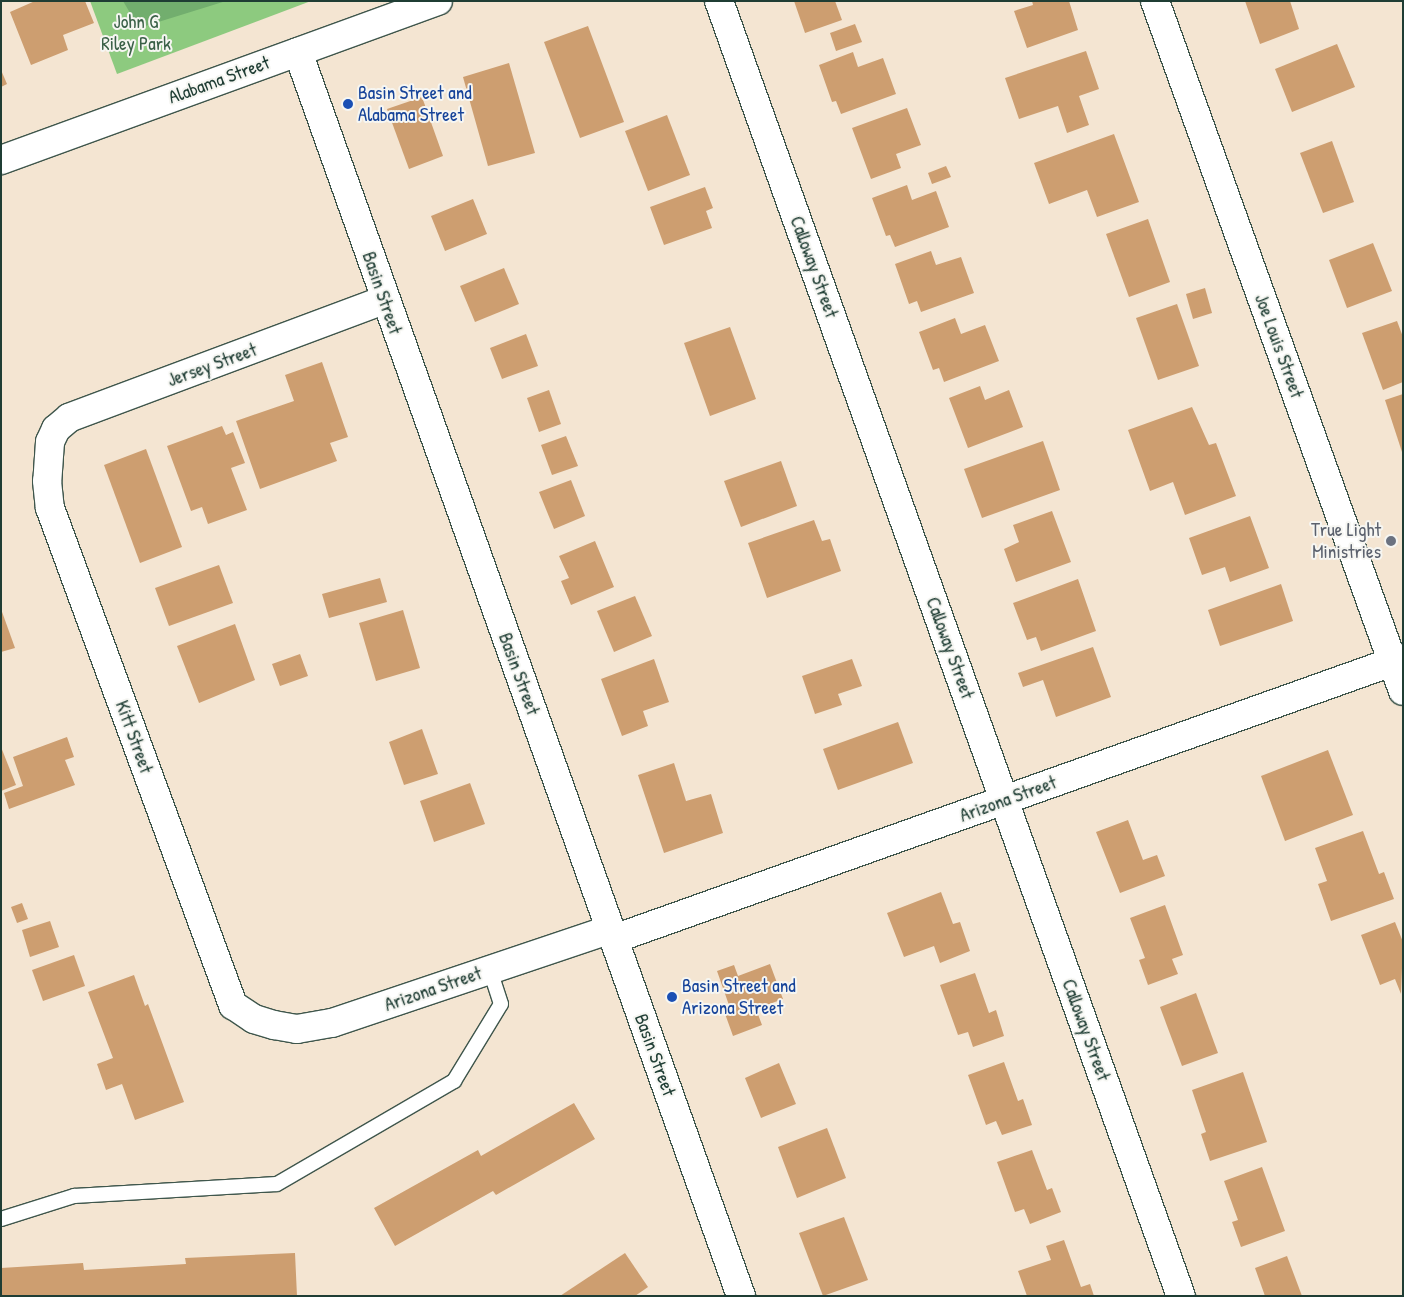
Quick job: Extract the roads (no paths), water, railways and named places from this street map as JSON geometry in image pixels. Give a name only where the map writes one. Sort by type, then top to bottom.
[{"type":"street","name":"Alabama Street","points":[[1,160],[438,1]]},
{"type":"street","name":"Calloway Street","points":[[719,1],[1181,1296]]},
{"type":"street","name":"Joe Louis Street","points":[[1155,1],[1397,660],[1403,691]]},
{"type":"street","name":"Basin Street","points":[[298,52],[384,300],[741,1296]]},
{"type":"street","name":"Jersey Street","points":[[50,442],[56,429],[69,418],[384,300]]},
{"type":"street","name":"Kitt Street","points":[[50,442],[47,481],[50,508],[224,985],[233,1005],[254,1019]]},
{"type":"street","name":"Arizona Street","points":[[254,1019],[297,1029],[332,1023],[490,970],[612,934],[1004,800],[1397,660]]},
{"type":"lane","points":[[1,1219],[74,1196],[277,1184],[454,1081],[501,1004],[490,970]]},
{"type":"place","name":"Basin Street and Alabama Street","points":[[348,104]]},
{"type":"place","name":"True Light Ministries","points":[[1391,541]]},
{"type":"place","name":"Basin Street and Arizona Street","points":[[672,997]]},
{"type":"park label","name":"John G Riley Park","points":[[136,33]]}]
